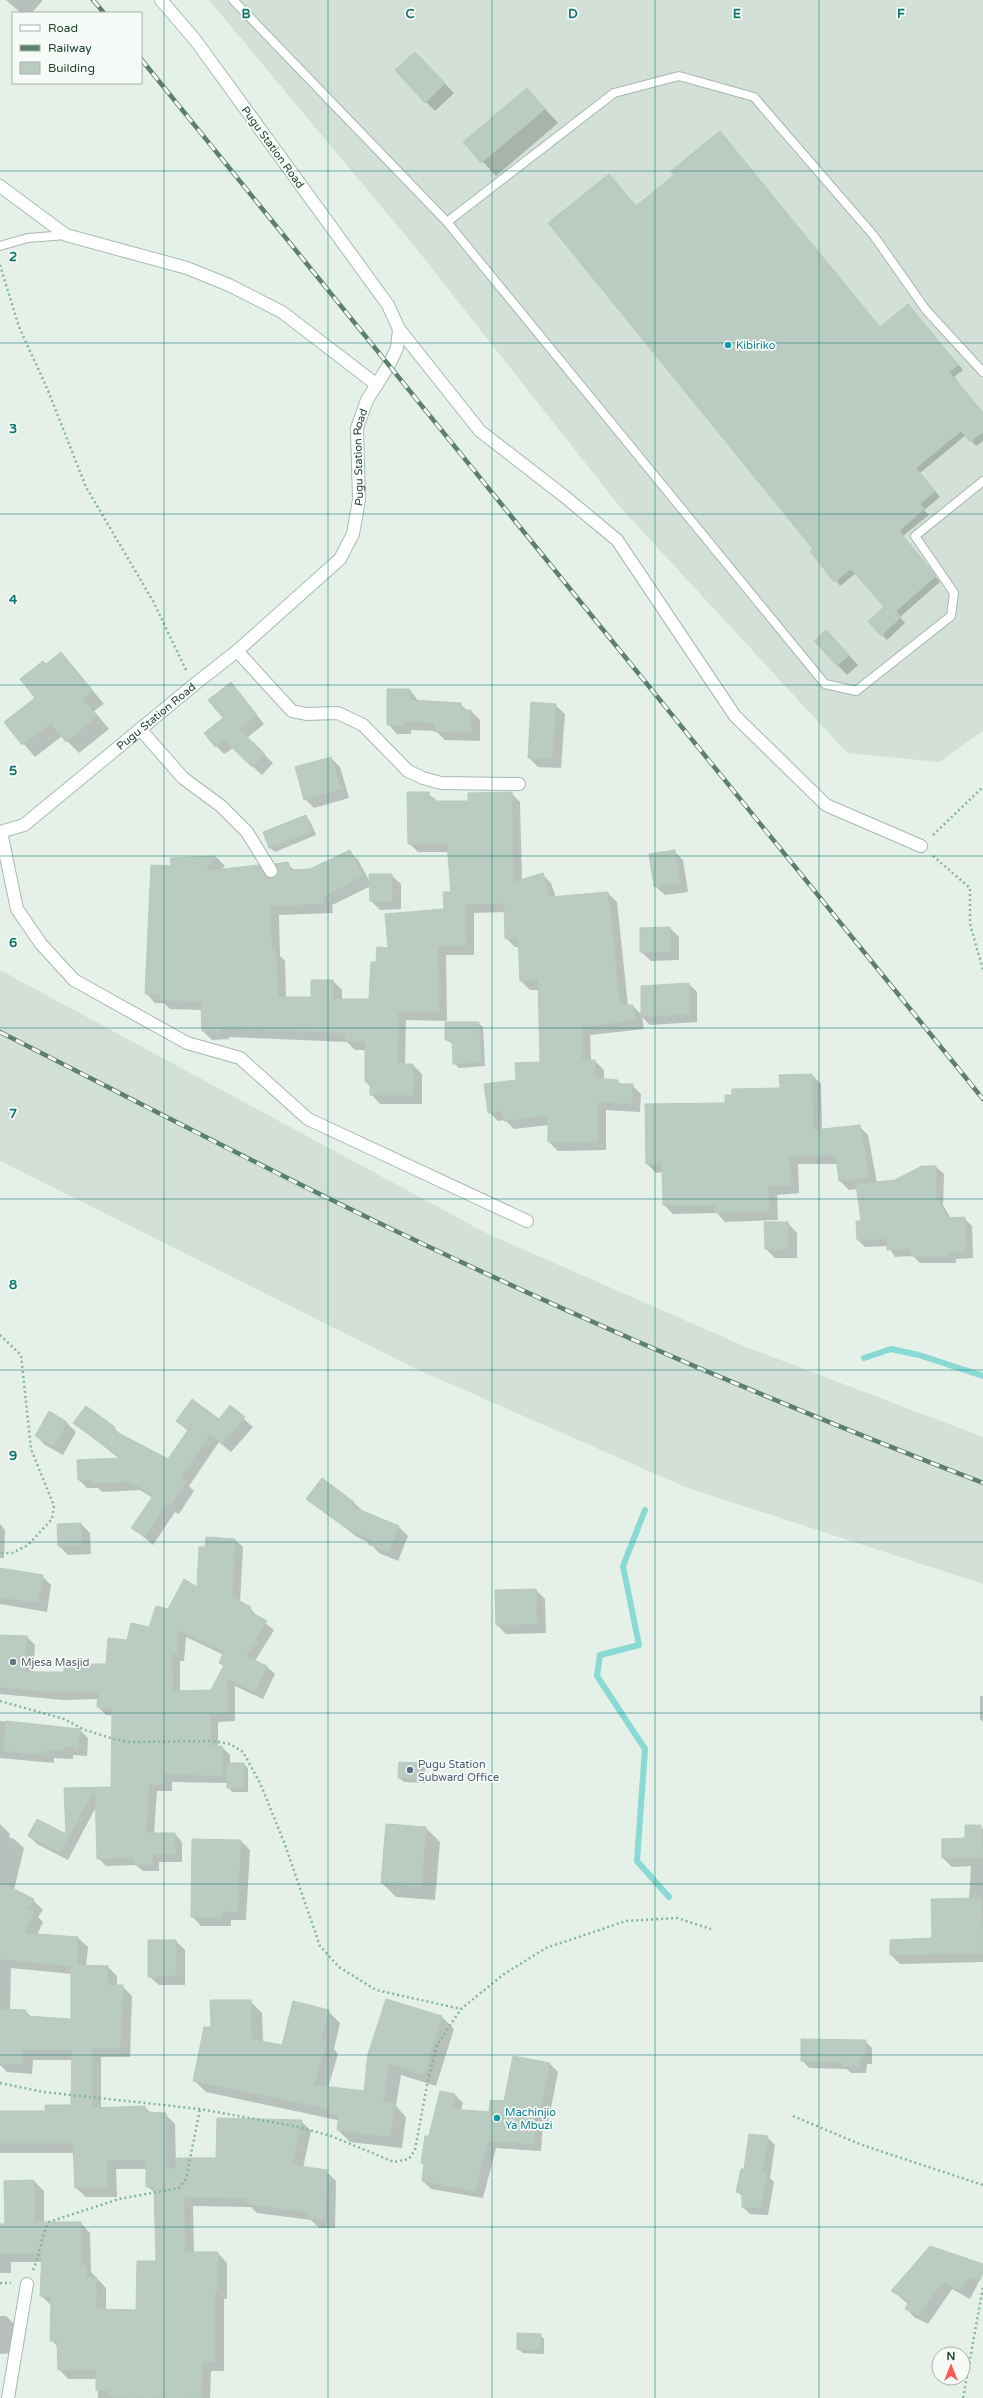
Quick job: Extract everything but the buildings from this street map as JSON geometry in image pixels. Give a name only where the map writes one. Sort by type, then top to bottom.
[{"type":"street","name":"Pugu Station Road","points":[[1,832],[24,825],[194,684],[237,652],[340,559],[353,534],[359,500],[357,428],[367,400],[397,348],[399,329],[388,305],[196,41],[161,0]]},
{"type":"street","points":[[0,186],[66,235],[187,268],[229,285],[282,312],[377,385]]},
{"type":"street","points":[[399,329],[480,431],[564,496],[617,540],[735,716],[826,805],[922,846]]},
{"type":"street","points":[[237,652],[292,711],[306,714],[338,713],[363,725],[408,771],[422,778],[441,782],[518,784]]},
{"type":"street","points":[[140,729],[183,778],[221,806],[246,832],[271,871]]},
{"type":"street","points":[[1,832],[18,909],[40,944],[74,980],[187,1044],[240,1058],[308,1119],[527,1221]]},
{"type":"street","points":[[8,2398],[27,2284]]},
{"type":"lane","points":[[233,0],[447,222],[825,684],[856,691],[951,616],[954,594],[915,536],[983,481]]},
{"type":"lane","points":[[447,222],[614,93],[679,76],[754,97],[874,236],[926,310],[983,372]]},
{"type":"lane","points":[[0,246],[28,238],[66,235]]},
{"type":"path","points":[[0,265],[19,327],[47,388],[86,487],[153,601],[177,653],[194,684]]},
{"type":"path","points":[[983,787],[922,846],[970,888],[970,924],[983,970]]},
{"type":"path","points":[[0,1335],[21,1355],[32,1449],[54,1506],[52,1519],[28,1545],[12,1552],[0,1554]]},
{"type":"path","points":[[0,1701],[64,1719],[84,1730],[114,1739],[130,1742],[212,1741],[230,1744],[243,1752],[260,1784],[284,1842],[320,1946],[339,1967],[376,1990],[461,2009]]},
{"type":"path","points":[[0,2083],[44,2092],[200,2109],[316,2131],[394,2162],[409,2159],[415,2150],[437,2045],[461,2009],[504,1974],[546,1948],[626,1921],[677,1918],[711,1929]]},
{"type":"path","points":[[27,2284],[38,2261],[43,2231],[49,2222],[70,2213],[119,2199],[179,2188],[186,2179],[200,2109]]},
{"type":"path","points":[[793,2116],[862,2145],[983,2184]]},
{"type":"path","points":[[963,2398],[983,2287]]},
{"type":"shaded area","points":[[209,0],[983,0],[983,731],[939,762],[847,753],[620,507],[411,242]]},
{"type":"shaded area","points":[[0,970],[488,1234],[746,1347],[983,1437],[983,1584],[685,1487],[412,1367],[0,1161]]},
{"type":"waterway","points":[[864,1358],[891,1349],[919,1355],[983,1376]]},
{"type":"waterway","points":[[645,1510],[623,1566],[639,1645],[600,1655],[597,1676],[645,1749],[637,1861],[669,1897]]},
{"type":"railway","points":[[93,0],[103,12]]},
{"type":"railway","points":[[142,60],[983,1099]]},
{"type":"railway","points":[[0,1032],[316,1193],[561,1308],[701,1369],[983,1483]]},
{"type":"place","name":"Kibiriko","points":[[728,345]]},
{"type":"place","name":"Mjesa Masjid","points":[[13,1662]]},
{"type":"place","name":"Pugu Station Subward Office","points":[[410,1770]]},
{"type":"place","name":"Machinjio Ya Mbuzi","points":[[497,2118]]}]
